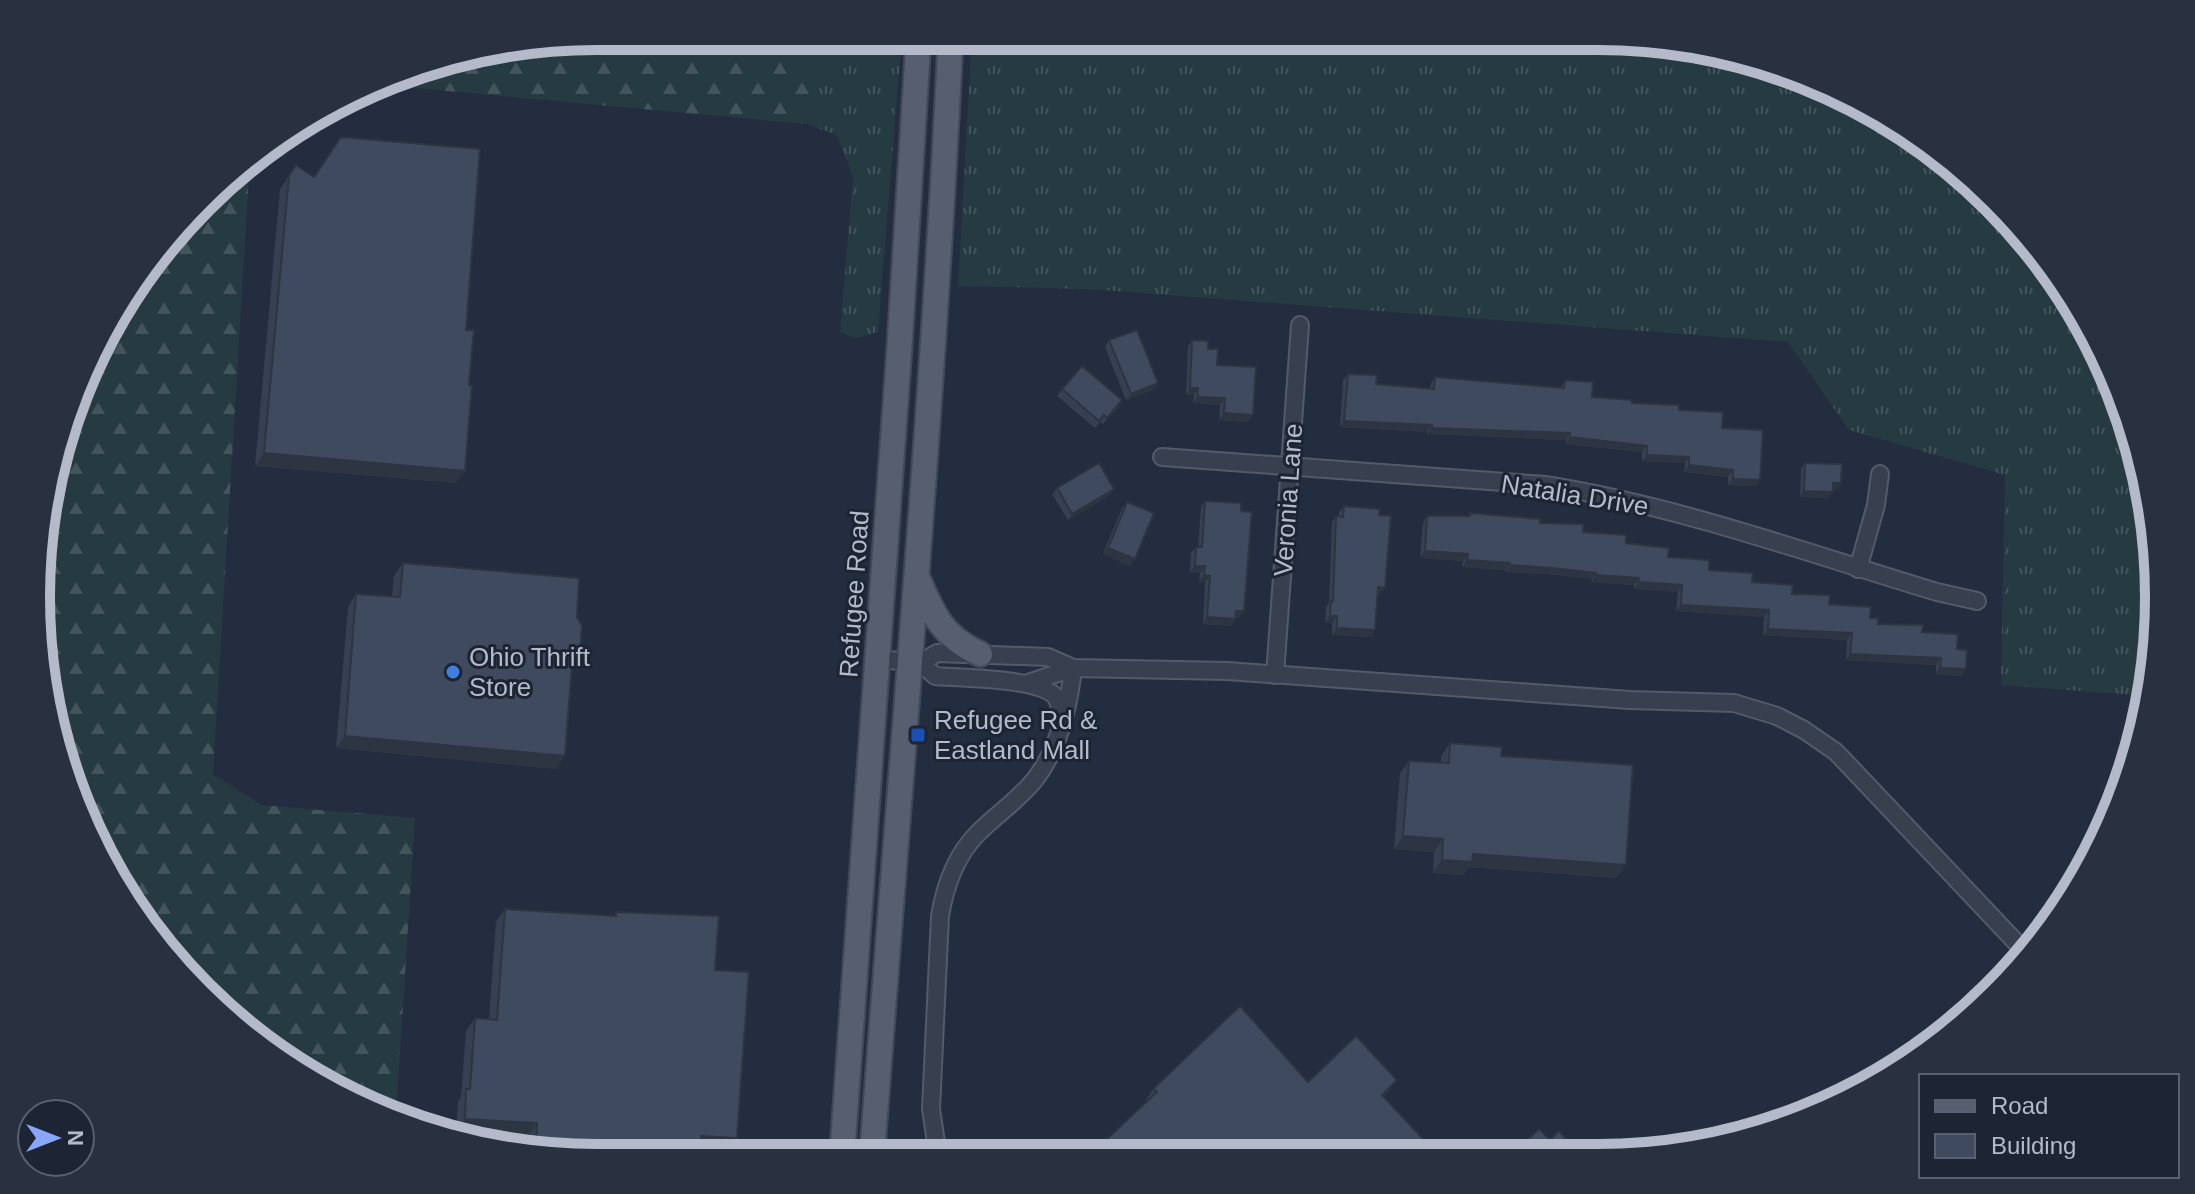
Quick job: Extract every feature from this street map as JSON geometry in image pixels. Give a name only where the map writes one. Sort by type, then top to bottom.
[{"type":"main road","name":"Refugee Road","points":[[843,1144],[918,50]]},
{"type":"main road","points":[[873,1144],[915,662],[916,573],[945,148],[948,50]]},
{"type":"main road","points":[[916,573],[932,611],[949,637],[980,654]]},
{"type":"street","name":"Veronia Lane","points":[[1275,675],[1300,325]]},
{"type":"street","name":"Natalia Drive","points":[[1162,457],[1545,485],[1589,492],[1644,504],[1858,569],[1977,601]]},
{"type":"street","points":[[1858,569],[1874,514],[1880,474]]},
{"type":"street","points":[[878,659],[915,662],[937,653],[1048,657],[1073,668]]},
{"type":"street","points":[[915,662],[935,676],[1028,683],[1050,693],[1057,700],[1062,726]]},
{"type":"street","points":[[936,1144],[931,1109],[940,916],[944,893],[964,849],[1037,776],[1069,705],[1073,668]]},
{"type":"street","points":[[1028,683],[1073,668],[1203,670],[1630,700],[1734,703],[1770,713],[1804,730],[1836,752],[2019,946]]},
{"type":"green space","points":[[771,50],[901,50],[878,332],[856,338],[840,332],[853,177],[837,135],[807,124],[813,54]]},
{"type":"green space","points":[[781,50],[814,53],[807,124],[401,87],[490,61],[561,51]]},
{"type":"green space","points":[[971,50],[1634,51],[1705,61],[1774,79],[1840,106],[1872,123],[1959,186],[1985,210],[2032,264],[2072,324],[2089,355],[2116,421],[2134,490],[2144,561],[2145,597],[2144,633],[2135,695],[2001,685],[2005,475],[1849,430],[1788,342],[1089,289],[958,286]]},
{"type":"green space","points":[[249,175],[213,774],[261,805],[415,818],[397,1105],[355,1088],[293,1052],[236,1008],[186,958],[142,901],[106,839],[79,773],[69,739],[51,633],[51,561],[61,490],[79,421],[106,355],[142,293],[186,236]]},
{"type":"building","points":[[341,137],[480,149],[466,330],[474,330],[465,471],[264,453],[289,176],[296,165],[314,177]]},
{"type":"building","points":[[1137,330],[1158,383],[1131,394],[1109,340]]},
{"type":"building","points":[[1192,340],[1208,341],[1208,349],[1218,349],[1217,365],[1256,367],[1253,415],[1224,413],[1225,398],[1198,397],[1198,388],[1190,388]]},
{"type":"building","points":[[1082,366],[1122,400],[1107,418],[1104,415],[1099,421],[1062,389]]},
{"type":"building","points":[[1348,374],[1377,375],[1376,384],[1434,389],[1435,377],[1564,388],[1565,380],[1593,382],[1592,397],[1679,405],[1679,410],[1723,412],[1722,428],[1763,430],[1760,480],[1733,479],[1733,470],[1689,465],[1689,457],[1647,455],[1647,446],[1570,437],[1570,433],[1344,421]]},
{"type":"building","points":[[1099,463],[1114,489],[1072,514],[1057,488]]},
{"type":"building","points":[[1805,463],[1842,464],[1841,483],[1833,483],[1833,492],[1804,491]]},
{"type":"building","points":[[1205,501],[1241,503],[1241,511],[1252,512],[1244,611],[1236,611],[1235,619],[1207,617],[1210,576],[1204,575],[1205,566],[1195,566],[1196,547],[1202,547]]},
{"type":"building","points":[[1127,502],[1154,513],[1135,559],[1108,548]]},
{"type":"building","points":[[1344,506],[1380,509],[1379,515],[1391,516],[1385,588],[1378,587],[1375,630],[1337,628],[1337,616],[1330,616],[1336,516],[1343,517]]},
{"type":"building","points":[[1470,513],[1540,519],[1540,523],[1583,524],[1583,532],[1626,535],[1626,543],[1669,548],[1668,557],[1709,560],[1709,570],[1753,573],[1752,582],[1793,585],[1792,594],[1830,595],[1829,604],[1871,607],[1870,618],[1878,618],[1878,624],[1923,625],[1922,632],[1958,634],[1957,649],[1967,650],[1966,669],[1940,668],[1941,658],[1850,654],[1852,633],[1768,629],[1769,610],[1681,605],[1682,585],[1467,560],[1468,554],[1425,551],[1427,516],[1470,516]]},
{"type":"building","name":"Ohio Thrift Store","points":[[403,563],[579,578],[577,617],[582,625],[580,659],[572,665],[565,756],[345,736],[356,594],[400,597]]},
{"type":"building","points":[[1450,743],[1502,747],[1501,756],[1633,765],[1626,865],[1473,854],[1472,862],[1442,860],[1443,839],[1403,836],[1409,761],[1449,763]]},
{"type":"building","points":[[505,909],[616,916],[616,912],[719,916],[715,970],[749,972],[737,1138],[701,1136],[701,1144],[561,1143],[536,1140],[537,1123],[465,1119],[475,1018],[497,1020]]},
{"type":"building","points":[[1240,1006],[1308,1082],[1356,1036],[1397,1080],[1382,1095],[1428,1144],[1102,1144],[1157,1092],[1154,1088]]},
{"type":"building","points":[[1539,1129],[1550,1140],[1559,1131],[1570,1144],[1523,1144]]},
{"type":"place","name":"Ohio Thrift Store","points":[[453,672]]},
{"type":"place","name":"Refugee Rd & Eastland Mall","points":[[918,735]]}]
